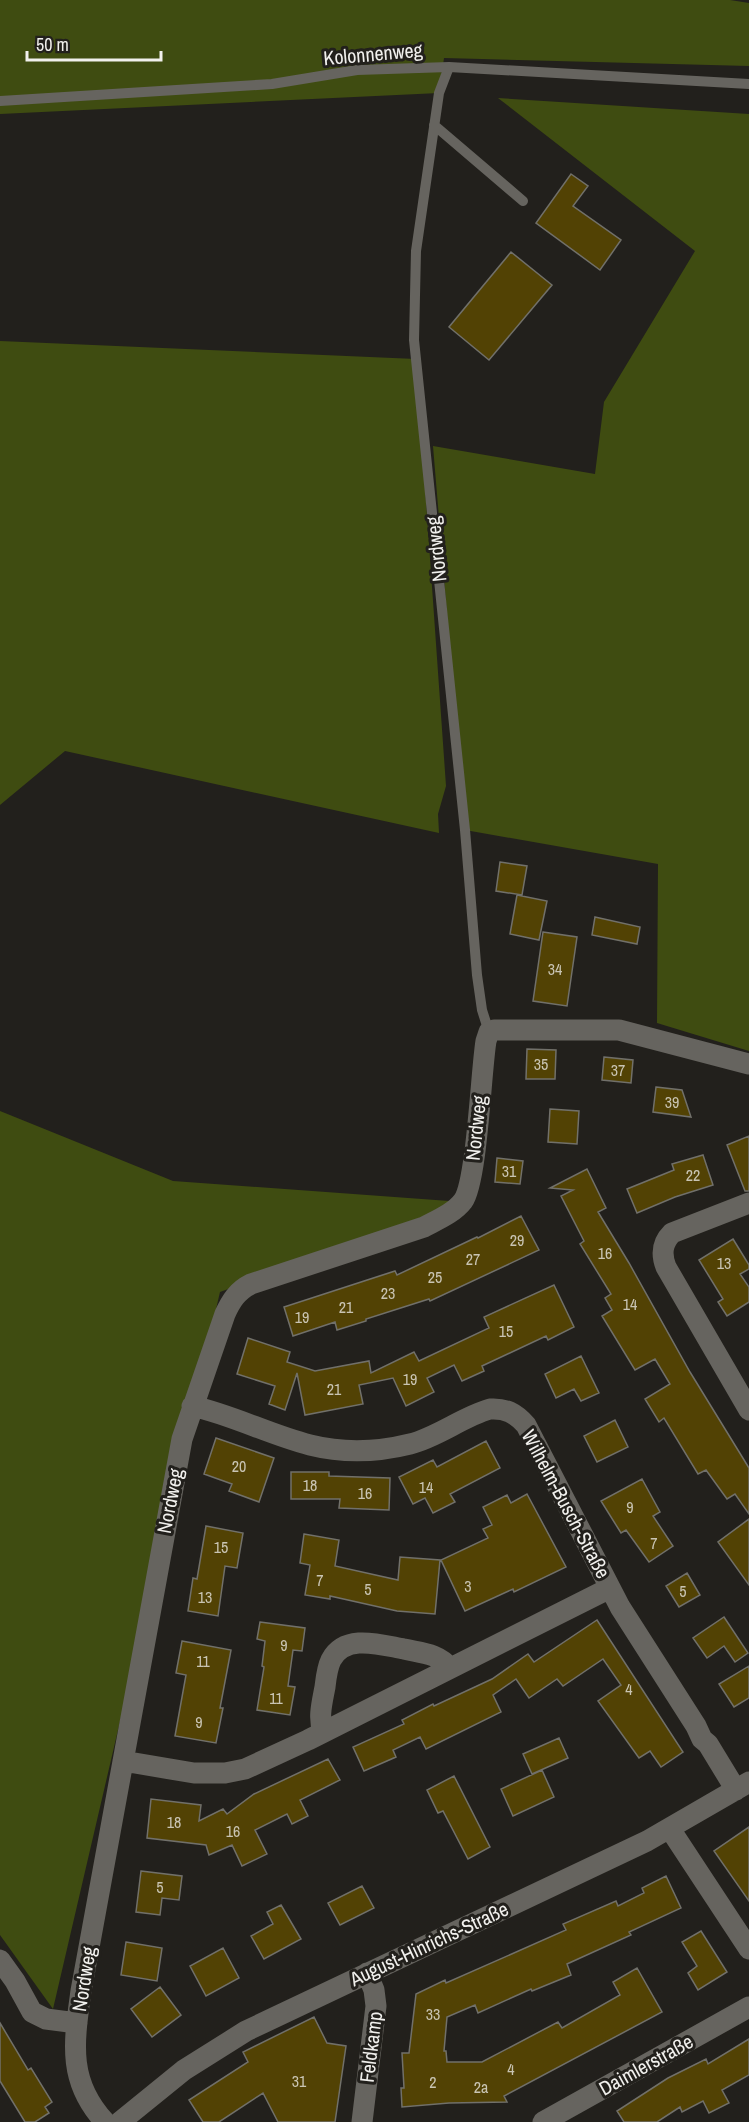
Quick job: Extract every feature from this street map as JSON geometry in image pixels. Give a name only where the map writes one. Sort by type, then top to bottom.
[{"type":"street","points":[[489,1032],[499,1029],[619,1030],[749,1064]]},
{"type":"street","name":"Nordweg","points":[[105,2122],[86,2095],[77,2073],[75,2055],[77,2023],[182,1439],[192,1406],[229,1305],[244,1287],[424,1227],[447,1214],[463,1201],[472,1172],[485,1046],[489,1032]]},
{"type":"street","points":[[749,1203],[672,1233],[664,1244],[663,1256],[666,1267],[749,1410]]},
{"type":"street","name":"Wilhelm-Busch-Straße","points":[[192,1406],[218,1412],[308,1444],[332,1449],[355,1450],[410,1444],[428,1438],[483,1411],[497,1408],[509,1411],[518,1417],[525,1425],[610,1588],[696,1726],[698,1733],[743,1786]]},
{"type":"street","points":[[123,1761],[194,1773],[225,1773],[255,1766],[610,1588]]},
{"type":"street","points":[[323,1732],[320,1713],[328,1668],[335,1654],[346,1646],[367,1643],[429,1654],[441,1659],[450,1668]]},
{"type":"street","name":"August-Hinrichs-Straße","points":[[120,2122],[184,2070],[227,2042],[288,2010],[670,1829],[743,1786]]},
{"type":"street","points":[[670,1829],[749,1949]]},
{"type":"street","points":[[0,1960],[32,2012],[45,2019],[77,2023]]},
{"type":"street","name":"Feldkamp","points":[[362,2122],[376,2010],[375,1995],[367,1974]]},
{"type":"street","name":"Daimlerstraße","points":[[543,2122],[749,2007]]},
{"type":"lane","name":"Kolonnenweg","points":[[0,101],[272,84],[357,70],[449,67],[749,84]]},
{"type":"lane","name":"Nordweg","points":[[449,67],[439,93],[416,251],[414,340],[465,830],[477,975],[482,1010],[489,1032]]},
{"type":"lane","points":[[434,125],[523,201]]},
{"type":"green space","points":[[0,0],[730,0],[749,3],[749,66],[444,58],[439,93],[0,114]]},
{"type":"green space","points":[[498,98],[749,114],[749,1051],[657,1023],[658,864],[465,830],[433,446],[595,474],[604,402],[695,251]]},
{"type":"green space","points":[[0,341],[416,359],[446,786],[438,814],[439,833],[65,751],[0,805]]},
{"type":"green space","points":[[0,1111],[173,1181],[463,1202],[220,1292],[53,2009],[0,1935]]},
{"type":"building","points":[[571,174],[588,186],[573,206],[621,240],[600,270],[536,223]]},
{"type":"building","points":[[511,252],[552,285],[489,360],[449,327]]},
{"type":"building","points":[[500,862],[527,866],[522,895],[496,891]]},
{"type":"building","points":[[517,895],[547,901],[539,940],[510,934]]},
{"type":"building","points":[[595,917],[640,927],[637,944],[592,935]]},
{"type":"building","points":[[543,932],[577,937],[567,1006],[533,1001]]},
{"type":"building","points":[[527,1049],[556,1050],[555,1079],[526,1079]]},
{"type":"building","points":[[604,1057],[633,1060],[631,1083],[602,1080]]},
{"type":"building","points":[[656,1087],[682,1090],[691,1117],[653,1112]]},
{"type":"building","points":[[550,1109],[579,1111],[577,1144],[548,1142]]},
{"type":"building","points":[[749,1136],[749,1191],[745,1191],[727,1145]]},
{"type":"building","points":[[703,1155],[713,1185],[675,1197],[637,1213],[627,1189],[674,1170],[672,1164]]},
{"type":"building","points":[[497,1158],[523,1161],[520,1184],[495,1182]]},
{"type":"building","points":[[587,1169],[606,1208],[598,1212],[690,1372],[749,1468],[749,1514],[735,1494],[727,1499],[706,1470],[698,1474],[664,1418],[659,1422],[645,1399],[670,1384],[655,1359],[635,1370],[602,1316],[612,1310],[605,1298],[611,1294],[580,1244],[584,1241],[561,1196],[573,1190],[550,1188]]},
{"type":"building","points":[[521,1216],[539,1250],[430,1301],[429,1299],[337,1330],[335,1322],[293,1336],[284,1307],[395,1271],[397,1275]]},
{"type":"building","points":[[733,1239],[749,1265],[749,1269],[740,1274],[749,1287],[749,1302],[727,1316],[718,1302],[723,1299],[699,1260]]},
{"type":"building","points":[[554,1285],[574,1327],[548,1340],[546,1336],[482,1366],[484,1371],[462,1381],[454,1365],[427,1378],[434,1392],[406,1406],[393,1378],[359,1385],[363,1404],[305,1415],[297,1373],[285,1410],[269,1404],[275,1386],[237,1374],[248,1338],[290,1352],[287,1362],[315,1371],[369,1361],[371,1373],[414,1352],[419,1361],[489,1328],[484,1317]]},
{"type":"building","points":[[581,1356],[599,1393],[581,1401],[574,1389],[556,1398],[545,1374]]},
{"type":"building","points":[[615,1420],[628,1447],[597,1462],[584,1436]]},
{"type":"building","points":[[216,1438],[274,1458],[259,1502],[229,1491],[232,1484],[204,1474]]},
{"type":"building","points":[[486,1441],[500,1468],[450,1494],[455,1502],[433,1513],[425,1498],[413,1504],[399,1477],[433,1460],[437,1467]]},
{"type":"building","points":[[291,1472],[329,1472],[329,1476],[390,1478],[389,1510],[339,1508],[340,1499],[291,1499]]},
{"type":"building","points":[[642,1479],[660,1512],[653,1516],[673,1546],[649,1562],[626,1530],[621,1533],[601,1501]]},
{"type":"building","points":[[527,1494],[566,1567],[514,1592],[513,1589],[465,1611],[441,1560],[488,1538],[483,1529],[492,1525],[483,1507],[507,1495],[511,1503]]},
{"type":"building","points":[[749,1519],[749,1585],[718,1542]]},
{"type":"building","points":[[206,1526],[243,1533],[237,1568],[225,1566],[218,1616],[188,1611],[193,1578],[197,1579]]},
{"type":"building","points":[[304,1534],[339,1540],[335,1566],[398,1580],[400,1557],[440,1560],[435,1614],[397,1611],[330,1596],[330,1599],[305,1595],[310,1565],[300,1563]]},
{"type":"building","points":[[687,1573],[700,1595],[679,1607],[666,1586]]},
{"type":"building","points":[[724,1617],[748,1653],[735,1662],[724,1646],[707,1658],[693,1638]]},
{"type":"building","points":[[597,1620],[683,1752],[661,1767],[650,1751],[639,1758],[598,1701],[621,1685],[603,1659],[563,1686],[557,1679],[529,1698],[516,1679],[493,1695],[501,1712],[426,1749],[420,1737],[393,1750],[396,1757],[364,1771],[353,1747],[404,1724],[402,1720],[433,1704],[434,1706],[492,1679],[528,1654],[534,1662]]},
{"type":"building","points":[[260,1622],[305,1628],[302,1651],[293,1650],[288,1686],[295,1687],[290,1715],[257,1710],[264,1667],[262,1666],[265,1641],[257,1639]]},
{"type":"building","points":[[182,1641],[231,1650],[216,1743],[175,1736],[186,1675],[176,1673]]},
{"type":"building","points":[[749,1666],[749,1698],[734,1707],[719,1684]]},
{"type":"building","points":[[559,1738],[568,1758],[532,1774],[523,1754]]},
{"type":"building","points":[[328,1759],[340,1780],[300,1800],[308,1816],[292,1824],[287,1814],[255,1830],[267,1854],[242,1866],[232,1845],[209,1855],[206,1845],[147,1838],[151,1799],[201,1805],[199,1821],[223,1809],[227,1814],[254,1794]]},
{"type":"building","points":[[542,1770],[554,1797],[513,1816],[501,1789]]},
{"type":"building","points":[[454,1776],[490,1847],[468,1859],[443,1811],[438,1813],[427,1790]]},
{"type":"building","points":[[749,1827],[749,1901],[714,1851]]},
{"type":"building","points":[[141,1871],[182,1876],[179,1900],[162,1898],[160,1915],[136,1912]]},
{"type":"building","points":[[666,1876],[681,1908],[629,1932],[631,1935],[567,1964],[571,1975],[532,1991],[531,1989],[478,2013],[475,2005],[447,2017],[444,2051],[446,2051],[447,2062],[482,2062],[558,2022],[562,2028],[620,1995],[613,1982],[637,1968],[662,2012],[504,2096],[507,2102],[402,2107],[401,2088],[404,2088],[402,2053],[409,2053],[416,1994],[566,1930],[563,1924],[616,1901],[618,1906],[644,1893],[642,1888]]},
{"type":"building","points":[[362,1886],[374,1908],[340,1925],[328,1903]]},
{"type":"building","points":[[281,1905],[301,1939],[264,1959],[251,1936],[273,1924],[267,1912]]},
{"type":"building","points":[[701,1931],[727,1972],[698,1990],[688,1973],[697,1966],[682,1942]]},
{"type":"building","points":[[126,1942],[162,1948],[157,1981],[121,1975]]},
{"type":"building","points":[[223,1948],[239,1978],[206,1996],[190,1966]]},
{"type":"building","points":[[160,1987],[181,2015],[152,2037],[131,2009]]},
{"type":"building","points":[[314,2017],[327,2043],[346,2046],[335,2122],[278,2122],[263,2093],[219,2122],[203,2122],[189,2100],[248,2062],[243,2052]]},
{"type":"building","points":[[0,2023],[28,2070],[31,2068],[52,2102],[45,2107],[49,2113],[35,2122],[25,2122],[0,2081]]},
{"type":"building","points":[[749,2039],[749,2075],[722,2090],[729,2103],[709,2113],[703,2101],[682,2112],[680,2107],[657,2122],[624,2122],[617,2111],[668,2078],[706,2059],[708,2064]]}]
